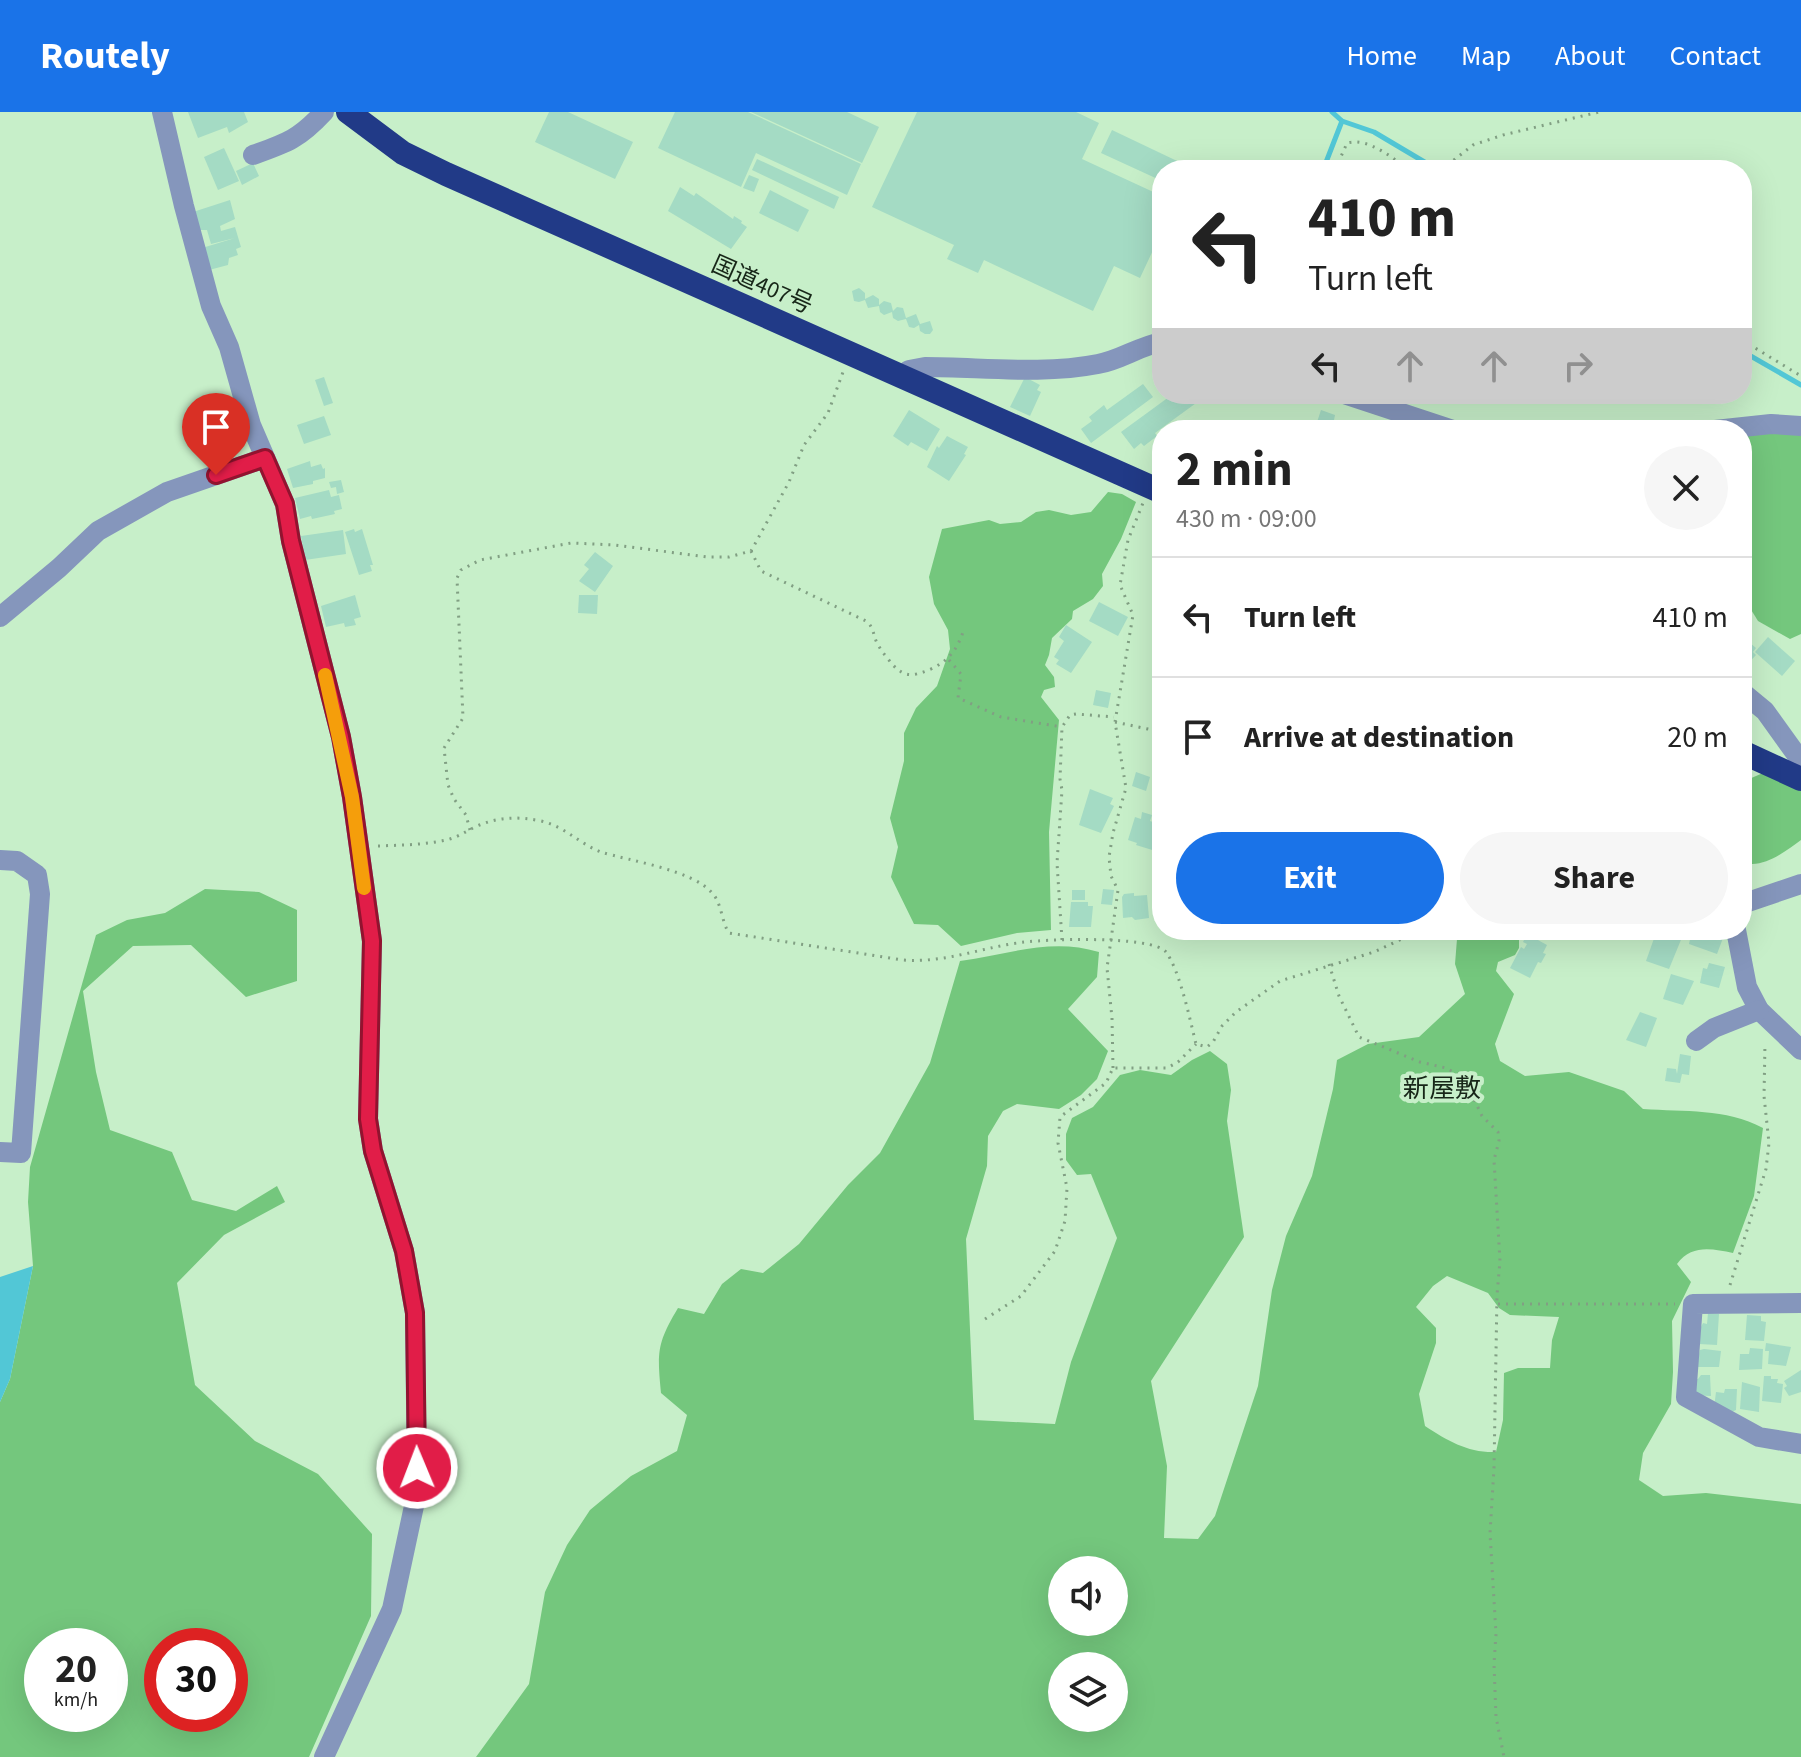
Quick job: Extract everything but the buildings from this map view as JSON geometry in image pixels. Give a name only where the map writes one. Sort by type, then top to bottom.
[{"type":"highway","name":"国道407号","points":[[348,112],[403,153],[446,174],[1152,488]]},
{"type":"highway","points":[[1752,757],[1801,779]]},
{"type":"street","points":[[162,112],[211,306],[229,347],[251,425],[285,504],[291,541],[341,737],[372,941],[368,1119],[373,1151],[404,1251],[415,1313],[417,1492],[392,1609],[324,1757]]},
{"type":"street","points":[[253,155],[304,134],[324,112]]},
{"type":"street","points":[[900,377],[909,370],[925,367],[1069,368],[1112,361],[1152,344]]},
{"type":"street","points":[[1374,404],[1423,420]]},
{"type":"street","points":[[1752,426],[1801,426]]},
{"type":"street","points":[[0,617],[98,531],[167,492],[265,458]]},
{"type":"street","points":[[1752,700],[1765,711],[1801,761]]},
{"type":"street","points":[[0,860],[17,861],[37,875],[40,894],[21,1153],[0,1152]]},
{"type":"street","points":[[1752,901],[1801,884]]},
{"type":"street","points":[[1738,940],[1747,987],[1762,1012],[1801,1050]]},
{"type":"street","points":[[1696,1041],[1714,1028],[1762,1012]]},
{"type":"street","points":[[1801,1303],[1693,1304],[1686,1397],[1759,1437],[1801,1444]]},
{"type":"path","points":[[1454,160],[1473,145],[1503,135],[1599,112]]},
{"type":"path","points":[[1339,160],[1347,143],[1353,141],[1373,147],[1394,160]]},
{"type":"path","points":[[1752,346],[1801,376]]},
{"type":"path","points":[[470,830],[466,815],[448,785],[444,748],[463,718],[457,578],[461,570],[480,560],[571,543],[708,557],[729,557],[751,551],[789,482],[804,445],[828,413],[850,355]]},
{"type":"path","points":[[985,1319],[1021,1296],[1055,1251],[1065,1221],[1067,1188],[1058,1143],[1060,1117],[1106,1083],[1113,1068],[1108,989],[1109,940],[1118,890],[1111,876],[1109,857],[1126,788],[1115,719],[1133,615],[1120,585],[1128,540],[1152,497]]},
{"type":"path","points":[[751,551],[761,571],[866,621],[872,626],[878,646],[897,671],[905,676],[912,676],[948,660],[959,645],[963,632]]},
{"type":"path","points":[[948,660],[961,674],[958,698],[1001,717],[1062,727]]},
{"type":"path","points":[[1062,940],[1057,863],[1062,727],[1070,715],[1115,719],[1152,729]]},
{"type":"path","points":[[358,847],[432,843],[451,839],[503,818],[539,821],[563,828],[601,852],[689,878],[712,892],[729,933],[740,936],[930,962],[1017,943],[1109,940],[1155,944],[1168,954],[1182,990],[1196,1044]]},
{"type":"path","points":[[1196,1044],[1207,1047],[1236,1012],[1280,981],[1374,952],[1400,940]]},
{"type":"path","points":[[1329,964],[1339,996],[1359,1037],[1459,1075],[1466,1082],[1482,1116],[1498,1132],[1494,1160],[1500,1261],[1490,1533],[1496,1634],[1496,1717],[1504,1757]]},
{"type":"path","points":[[1726,1302],[1766,1169],[1769,1143],[1763,1080],[1762,1012]]},
{"type":"path","points":[[1113,1068],[1167,1068],[1196,1044]]},
{"type":"path","points":[[1498,1304],[1693,1304]]},
{"type":"green space","points":[[1752,433],[1801,435],[1801,634],[1790,639],[1758,621],[1752,611]]},
{"type":"green space","points":[[1108,492],[1122,494],[1136,502],[1102,574],[1103,586],[1093,599],[1073,611],[1072,619],[1052,638],[1045,665],[1054,677],[1055,687],[1044,690],[1041,697],[1059,720],[1049,832],[1051,930],[1017,933],[961,946],[938,925],[914,924],[891,877],[898,847],[890,818],[904,761],[904,733],[916,708],[937,686],[950,649],[948,630],[934,604],[929,577],[942,529],[989,520],[1000,524],[1021,522],[1036,512],[1049,510],[1071,515],[1091,512]]},
{"type":"green space","points":[[1763,773],[1801,791],[1801,840],[1773,858],[1752,864],[1752,778]]},
{"type":"green space","points":[[205,889],[259,892],[297,910],[297,981],[246,997],[191,945],[133,946],[83,991],[96,1072],[110,1130],[172,1152],[192,1200],[236,1211],[277,1186],[285,1202],[224,1235],[177,1283],[195,1385],[255,1441],[318,1474],[372,1534],[371,1616],[309,1757],[0,1757],[0,1402],[10,1379],[33,1266],[28,1202],[30,1167],[96,935],[127,920],[165,913]]},
{"type":"green space","points":[[1457,940],[1519,940],[1515,955],[1498,962],[1496,971],[1514,994],[1495,1044],[1500,1061],[1525,1076],[1569,1072],[1624,1091],[1643,1109],[1719,1114],[1763,1128],[1754,1196],[1733,1253],[1710,1249],[1696,1251],[1677,1264],[1691,1282],[1672,1321],[1671,1404],[1643,1453],[1639,1480],[1663,1496],[1706,1493],[1801,1504],[1801,1757],[476,1757],[529,1684],[545,1592],[567,1545],[590,1510],[631,1476],[677,1451],[687,1415],[661,1393],[659,1357],[662,1339],[678,1308],[704,1314],[722,1284],[741,1269],[763,1273],[799,1244],[848,1185],[880,1153],[930,1063],[960,961],[1046,947],[1063,946],[1099,952],[1097,977],[1068,1009],[1108,1051],[1097,1079],[1081,1095],[1059,1109],[1017,1104],[1003,1111],[988,1136],[987,1166],[966,1239],[974,1420],[1055,1424],[1071,1362],[1117,1238],[1091,1174],[1077,1175],[1066,1160],[1066,1134],[1072,1118],[1093,1107],[1120,1075],[1140,1070],[1171,1075],[1210,1051],[1227,1064],[1231,1090],[1227,1121],[1244,1237],[1151,1381],[1167,1466],[1164,1538],[1198,1539],[1215,1516],[1258,1386],[1272,1290],[1286,1236],[1312,1176],[1337,1060],[1368,1044],[1419,1037],[1465,994],[1455,964]],"holes":[[[1447,1276],[1488,1293],[1499,1308],[1510,1315],[1559,1317],[1552,1340],[1550,1368],[1518,1368],[1504,1373],[1503,1420],[1496,1452],[1459,1445],[1425,1426],[1419,1394],[1436,1343],[1436,1328],[1416,1307],[1433,1286]]]},
{"type":"water","points":[[33,1266],[10,1379],[0,1402],[0,1277]]},
{"type":"waterway","points":[[1327,160],[1342,121],[1332,112]]},
{"type":"waterway","points":[[1342,121],[1374,132],[1421,160]]},
{"type":"waterway","points":[[1752,357],[1801,385]]},
{"type":"slow traffic","points":[[325,675],[352,797],[364,888]]},
{"type":"district","name":"新屋敷","points":[[1442,1088]]},
{"type":"route","points":[[216,475],[265,458],[277,481],[341,737],[372,941],[368,1119],[373,1151],[404,1251],[415,1313],[417,1468]]}]
